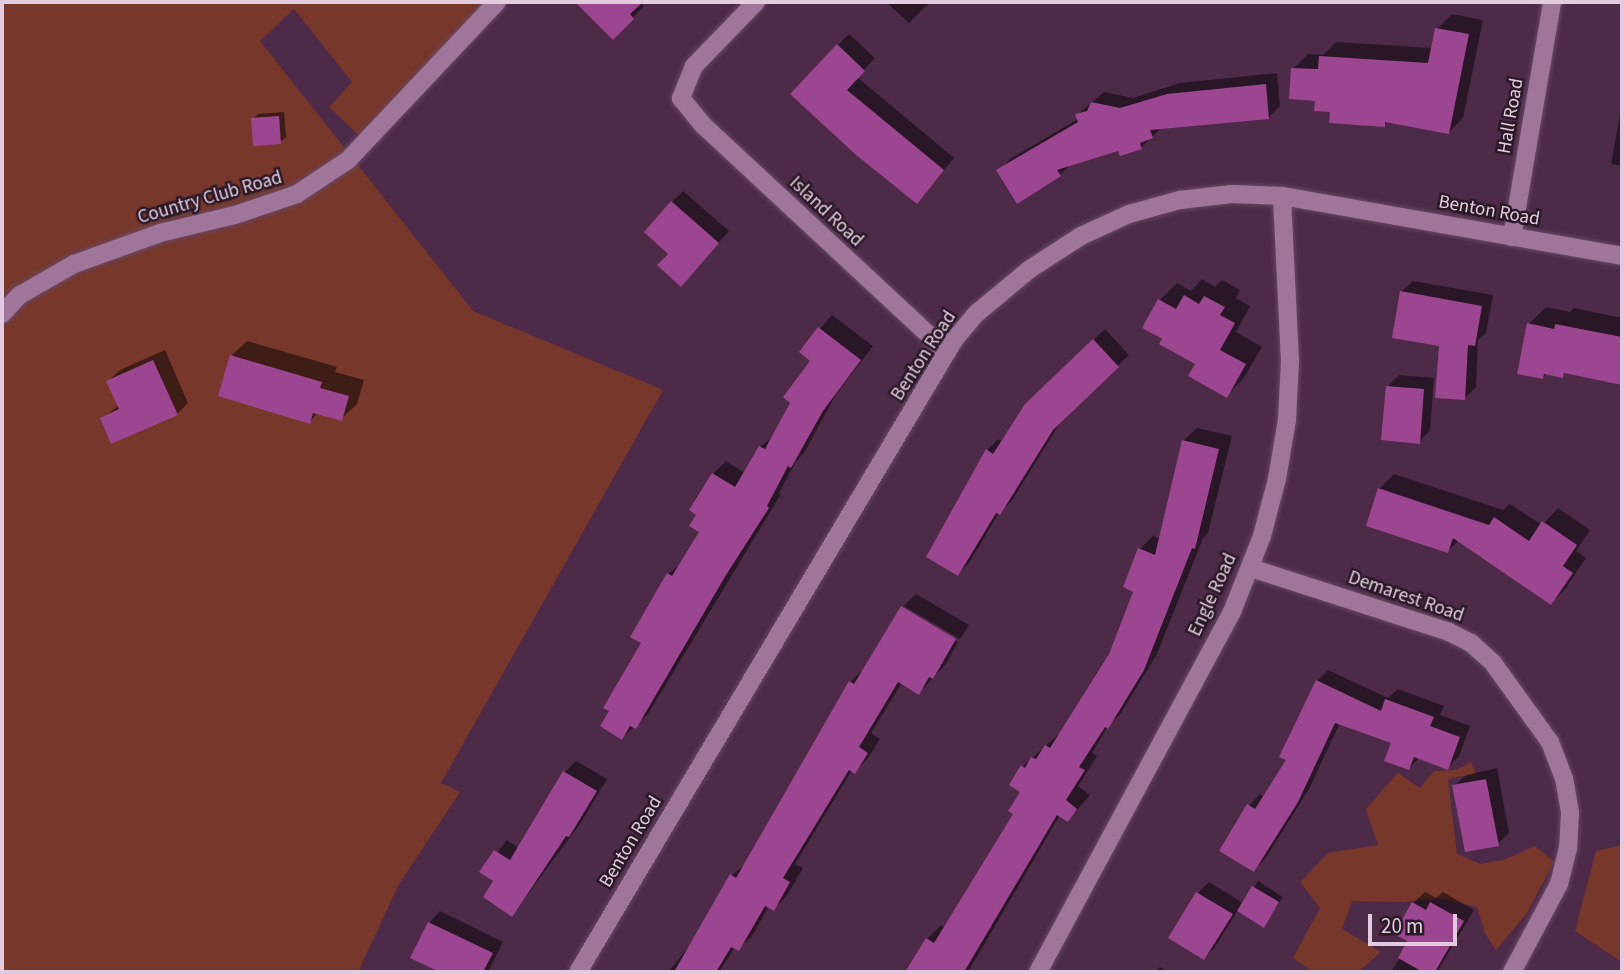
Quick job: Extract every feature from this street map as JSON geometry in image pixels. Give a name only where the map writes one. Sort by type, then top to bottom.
[{"type":"street","name":"Country Club Road","points":[[2,314],[20,295],[74,264],[160,233],[298,194],[348,160],[497,2]]},
{"type":"street","name":"Island Road","points":[[756,2],[694,66],[681,97],[704,127],[947,352]]},
{"type":"street","name":"Hall Road","points":[[1512,237],[1552,2]]},
{"type":"street","name":"Benton Road","points":[[578,972],[947,352],[977,313],[1030,270],[1082,236],[1129,214],[1180,200],[1232,194],[1282,197],[1622,256]]},
{"type":"street","name":"Engle Road","points":[[1038,972],[1232,612],[1251,568],[1277,479],[1287,420],[1290,361],[1282,197]]},
{"type":"street","name":"Demarest Road","points":[[1251,568],[1450,632],[1471,643],[1493,663],[1550,742],[1564,778],[1570,813],[1568,848],[1559,884],[1512,972]]},
{"type":"shaded area","points":[[2,2],[490,2],[361,137],[329,107],[352,82],[294,9],[260,41],[473,311],[663,390],[441,783],[460,792],[399,884],[358,972],[2,972]]},
{"type":"shaded area","points":[[1471,762],[1476,774],[1448,779],[1457,854],[1480,864],[1503,860],[1535,846],[1554,862],[1527,913],[1496,950],[1485,933],[1477,907],[1439,898],[1404,902],[1352,901],[1342,929],[1381,952],[1358,972],[1313,972],[1293,958],[1320,908],[1300,882],[1328,853],[1378,845],[1366,809],[1386,786],[1398,773],[1420,788],[1434,771],[1456,770]]},
{"type":"shaded area","points":[[1622,845],[1622,962],[1575,931],[1596,851]]},
{"type":"building","points":[[575,2],[643,2],[630,14],[634,19],[613,40]]},
{"type":"building","points":[[1435,28],[1469,34],[1449,134],[1385,122],[1385,127],[1329,123],[1330,112],[1314,111],[1315,101],[1289,99],[1291,68],[1318,69],[1319,56],[1428,63]]},
{"type":"building","points":[[837,44],[865,71],[847,90],[944,170],[917,204],[855,154],[790,94]]},
{"type":"building","points":[[1266,84],[1269,119],[1150,130],[1153,138],[1140,143],[1142,149],[1120,156],[1118,151],[1057,170],[1061,176],[1017,204],[996,170],[1078,122],[1075,114],[1087,111],[1091,102],[1120,108],[1167,94]]},
{"type":"building","points":[[279,116],[281,144],[253,146],[251,118]]},
{"type":"building","points":[[671,201],[719,243],[681,287],[657,265],[668,254],[644,232]]},
{"type":"building","points":[[1400,291],[1482,306],[1475,346],[1468,345],[1465,400],[1435,398],[1439,346],[1392,338]]},
{"type":"building","points":[[1184,295],[1199,304],[1204,296],[1225,307],[1220,315],[1235,323],[1220,350],[1246,364],[1227,398],[1188,376],[1195,364],[1159,344],[1162,339],[1142,328],[1158,299],[1176,309]]},
{"type":"building","points":[[1527,323],[1554,329],[1555,324],[1622,337],[1622,385],[1564,373],[1563,378],[1544,374],[1543,379],[1517,374]]},
{"type":"building","points":[[818,327],[861,360],[823,411],[791,468],[788,466],[767,506],[769,508],[726,575],[636,729],[630,726],[622,740],[600,726],[609,711],[603,708],[641,643],[630,637],[667,573],[672,576],[699,532],[689,526],[696,515],[689,510],[712,473],[735,487],[759,446],[765,449],[790,403],[783,397],[810,361],[799,352]]},
{"type":"building","points":[[1093,339],[1119,367],[1053,430],[1000,515],[996,513],[958,576],[926,557],[986,449],[993,454],[1025,404]]},
{"type":"building","points":[[230,355],[322,382],[320,388],[349,396],[342,421],[313,413],[310,424],[218,396]]},
{"type":"building","points":[[153,360],[178,415],[111,444],[100,418],[119,409],[106,381]]},
{"type":"building","points":[[1386,386],[1424,389],[1420,444],[1381,440]]},
{"type":"building","points":[[1182,440],[1219,449],[1195,549],[1192,548],[1144,670],[1108,729],[1105,727],[1079,767],[1085,770],[1066,800],[1077,809],[1068,822],[1057,815],[964,972],[905,972],[926,938],[934,943],[1013,814],[1008,811],[1020,792],[1009,785],[1021,765],[1025,768],[1031,757],[1036,759],[1045,745],[1050,748],[1109,654],[1133,592],[1123,587],[1138,548],[1155,555]]},
{"type":"building","points":[[1378,488],[1489,525],[1494,517],[1529,541],[1542,521],[1577,545],[1563,566],[1573,573],[1551,605],[1453,538],[1448,553],[1366,526]]},
{"type":"building","points":[[901,606],[956,639],[933,679],[929,677],[919,695],[898,682],[859,747],[868,753],[855,774],[849,770],[783,878],[790,882],[774,911],[765,906],[739,951],[731,947],[716,972],[674,972],[730,874],[736,878],[849,681],[854,684]]},
{"type":"building","points":[[1316,680],[1381,711],[1385,699],[1434,717],[1430,726],[1460,737],[1448,770],[1414,757],[1409,770],[1384,761],[1391,743],[1335,723],[1298,802],[1254,872],[1219,851],[1247,804],[1255,809],[1286,760],[1279,757]]},
{"type":"building","points":[[563,771],[597,791],[569,837],[566,836],[512,917],[483,897],[493,881],[479,872],[494,850],[510,860]]},
{"type":"building","points":[[1486,779],[1499,846],[1465,852],[1452,785]]},
{"type":"building","points":[[1252,886],[1279,902],[1264,928],[1237,911]]},
{"type":"building","points":[[1196,892],[1233,914],[1204,960],[1168,938]]},
{"type":"building","points":[[1412,902],[1426,910],[1430,902],[1464,921],[1435,972],[1423,972],[1398,958],[1407,941],[1394,934]]},
{"type":"building","points":[[428,922],[493,953],[483,972],[440,972],[410,958]]}]
